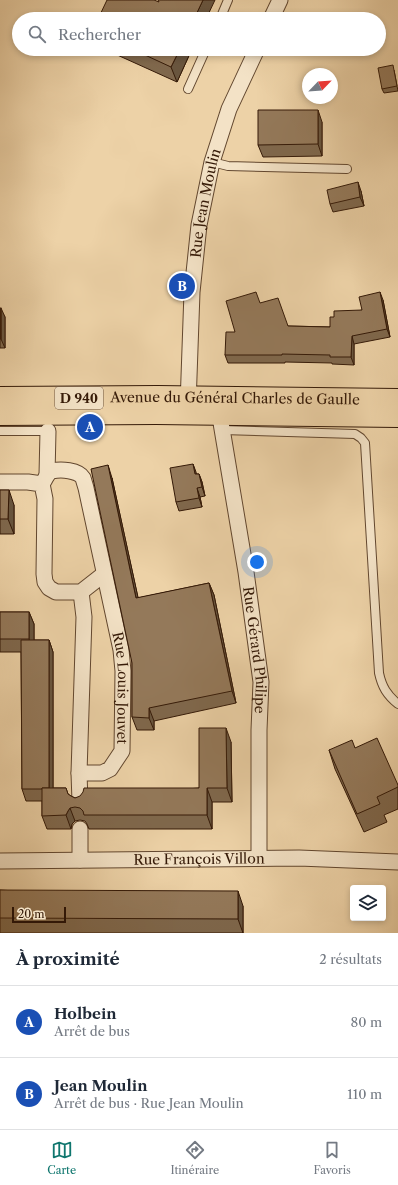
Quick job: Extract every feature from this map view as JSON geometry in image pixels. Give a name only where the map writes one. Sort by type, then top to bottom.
[{"type":"main road","name":"Avenue du Général Charles de Gaulle","points":[[0,398],[188,405],[219,414],[398,416]]},
{"type":"main road","name":"Avenue du Général Charles de Gaulle","points":[[219,414],[398,400]]},
{"type":"main road","name":"Avenue du Général Charles de Gaulle","points":[[0,414],[188,405]]},
{"type":"street","points":[[274,12],[280,0]]},
{"type":"street","name":"Rue Jean Moulin","points":[[188,405],[192,292],[199,224],[212,162],[229,109],[254,56]]},
{"type":"street","name":"Rue Gérard Philipe","points":[[219,414],[246,572],[262,682],[259,730],[259,858]]},
{"type":"street","points":[[48,431],[45,480],[45,582],[49,588],[56,592],[81,592],[104,574]]},
{"type":"street","name":"Rue Louis Jouvet","points":[[0,482],[28,482],[45,480],[52,471],[64,471],[80,474],[86,488],[121,650],[123,671],[122,751],[110,769],[102,773],[79,773]]},
{"type":"street","points":[[80,802],[79,773],[84,617],[81,592]]},
{"type":"street","points":[[80,829],[80,860]]},
{"type":"street","name":"Rue François Villon","points":[[0,861],[299,858],[398,862]]},
{"type":"lane","points":[[223,12],[228,0]]},
{"type":"lane","points":[[188,89],[203,56]]},
{"type":"lane","points":[[212,162],[228,166],[347,169]]},
{"type":"lane","points":[[219,414],[355,434],[365,443],[379,673],[381,684],[389,697],[398,704]]},
{"type":"lane","points":[[0,431],[48,431]]},
{"type":"building","points":[[107,0],[154,0],[159,2],[158,0],[203,0],[197,12],[101,12]]},
{"type":"building","points":[[147,56],[176,56],[171,67]]},
{"type":"building","points":[[393,65],[397,86],[382,89],[378,68]]},
{"type":"building","points":[[258,110],[318,110],[318,144],[258,145]]},
{"type":"building","points":[[358,182],[360,197],[330,204],[327,190]]},
{"type":"building","points":[[256,292],[260,303],[278,298],[288,326],[330,327],[330,317],[334,317],[334,311],[362,310],[359,297],[380,292],[387,329],[352,336],[351,357],[282,354],[225,355],[226,332],[235,332],[226,301]]},
{"type":"building","points":[[1,308],[1,339],[0,339]]},
{"type":"building","points":[[193,464],[195,474],[199,474],[202,487],[197,488],[199,498],[176,502],[170,468]]},
{"type":"building","points":[[108,465],[136,598],[209,583],[232,691],[149,708],[149,718],[132,717],[132,663],[91,469]]},
{"type":"building","points":[[0,490],[9,490],[8,519],[0,519]]},
{"type":"building","points":[[0,612],[29,612],[29,639],[0,639]]},
{"type":"building","points":[[21,640],[49,640],[49,788],[22,789]]},
{"type":"building","points":[[199,728],[226,728],[227,788],[207,788],[207,815],[84,815],[80,808],[75,807],[70,808],[66,815],[42,816],[42,788],[66,788],[68,794],[75,798],[80,796],[84,788],[199,788]]},
{"type":"building","points":[[377,738],[398,787],[377,797],[380,804],[357,814],[329,750],[352,740],[355,748]]},
{"type":"building","points":[[0,890],[238,891],[238,919],[0,918]]},
{"type":"place","name":"Jean Moulin","points":[[182,286]]},
{"type":"place","name":"Holbein","points":[[90,427]]}]
